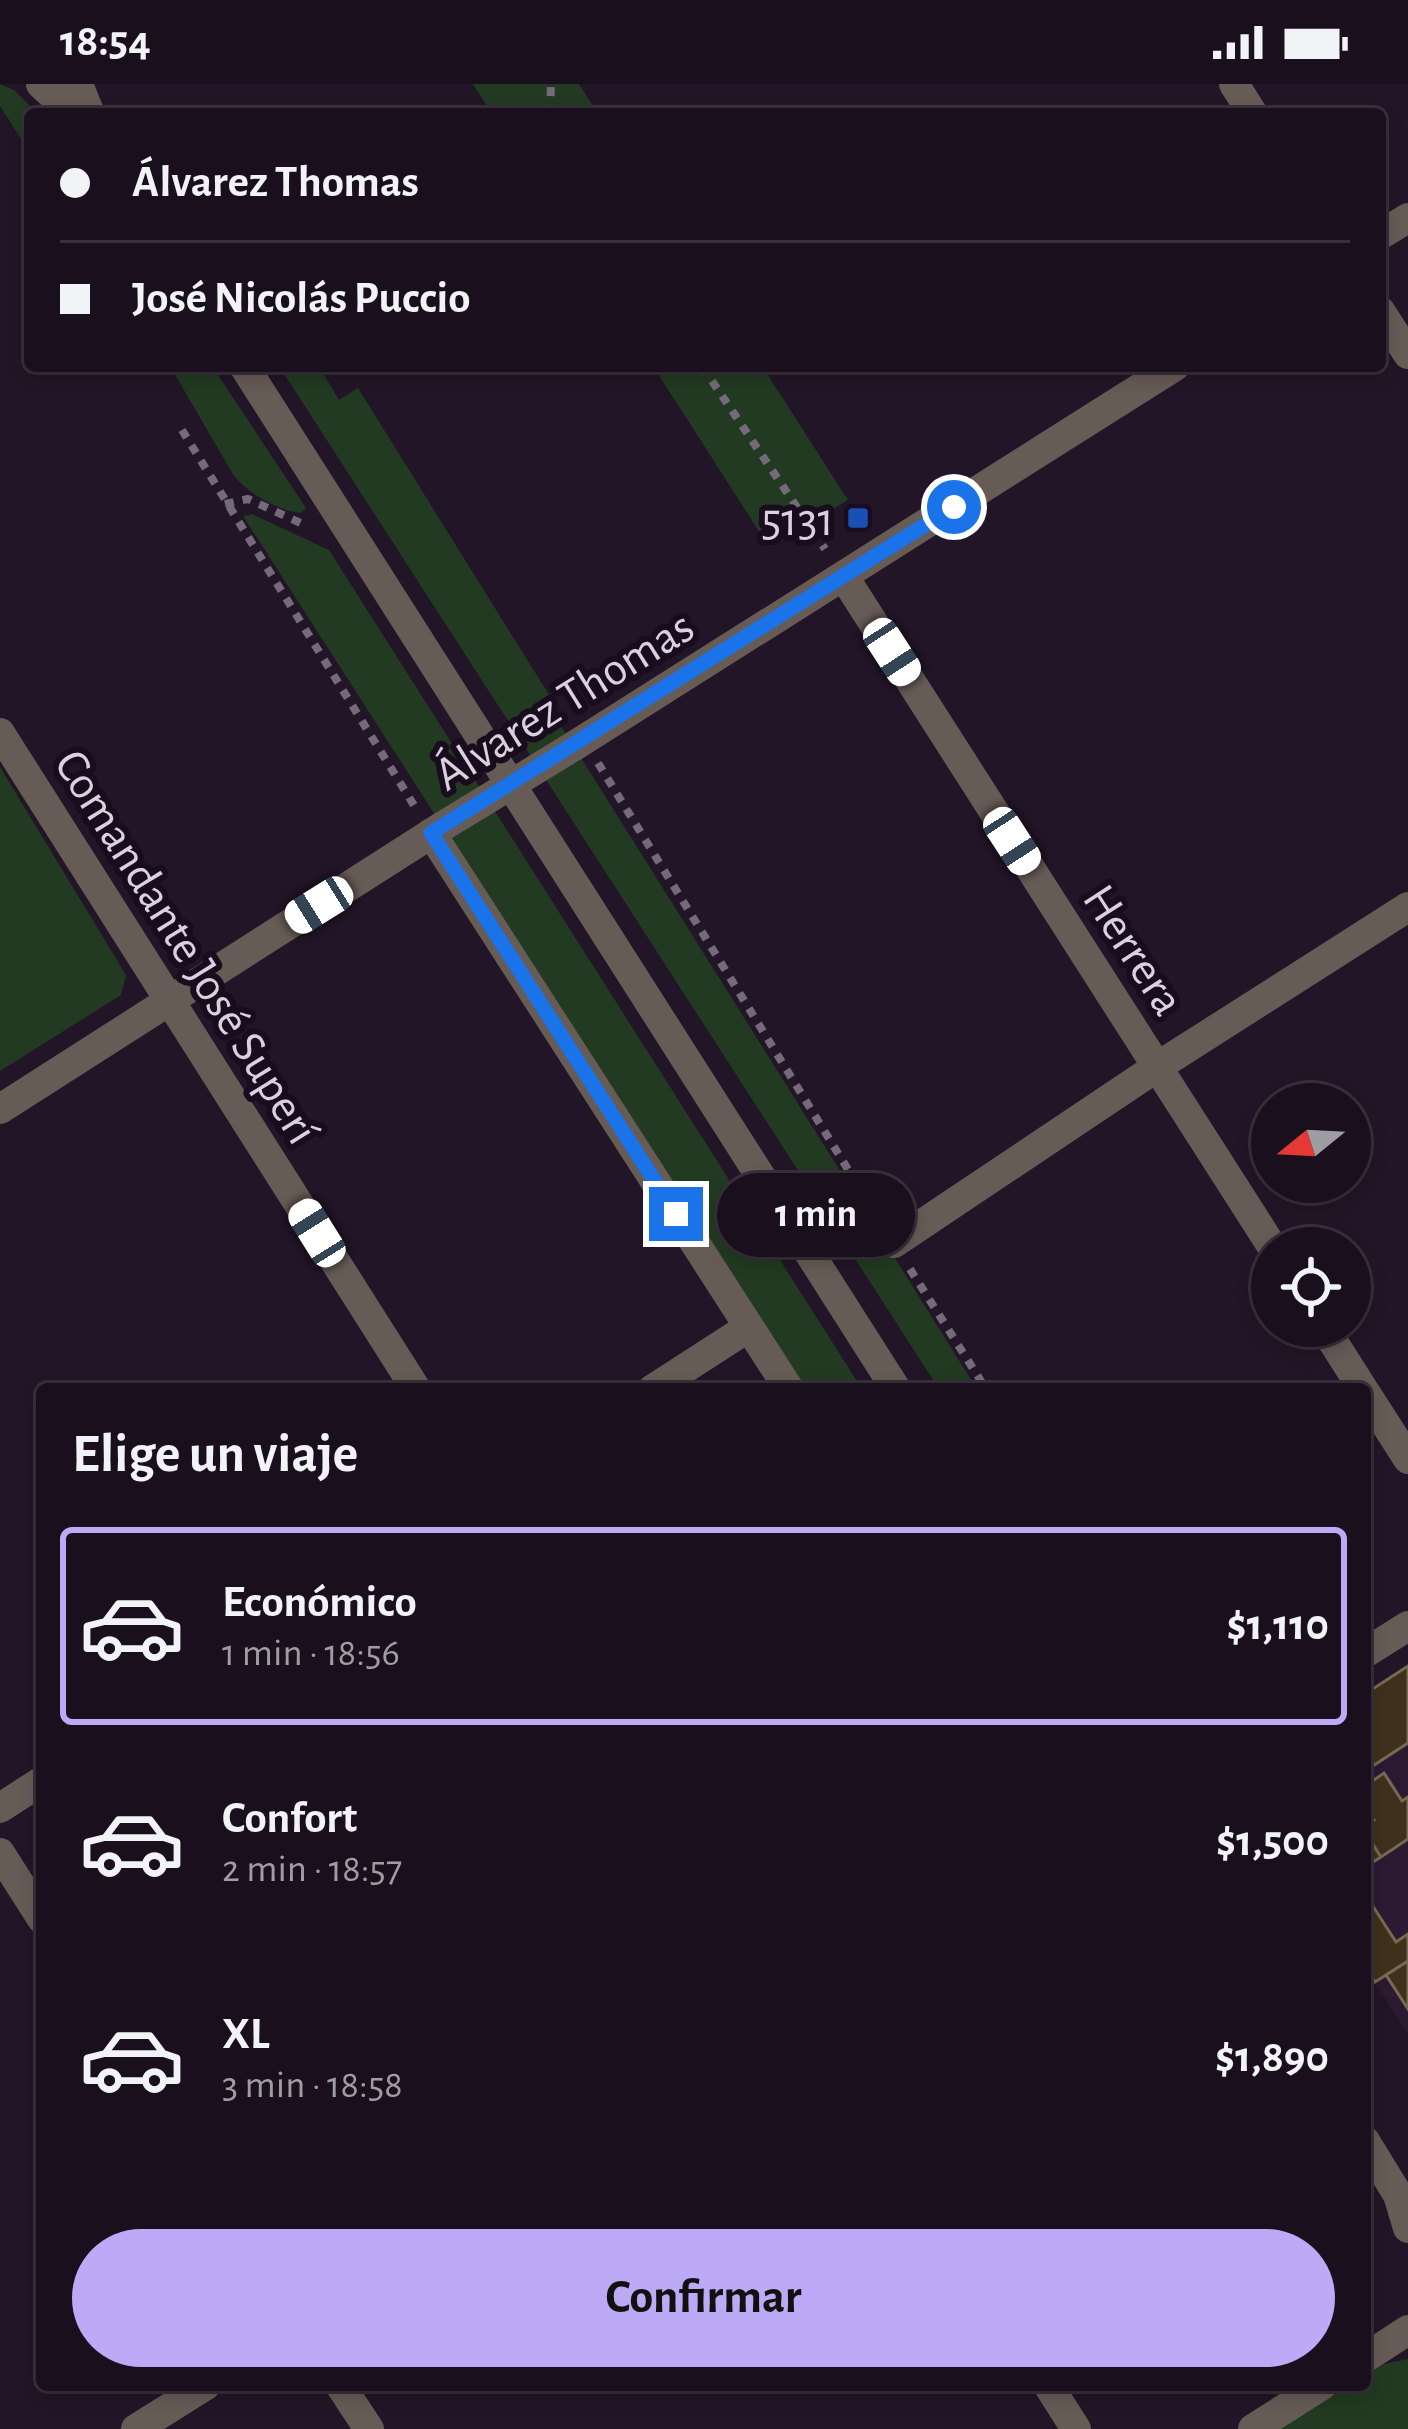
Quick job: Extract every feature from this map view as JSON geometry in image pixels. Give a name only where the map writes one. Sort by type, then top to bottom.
[{"type":"street","points":[[41,84],[67,108]]},
{"type":"street","points":[[1386,320],[1408,354]]},
{"type":"street","points":[[248,372],[892,1383]]},
{"type":"street","name":"Álvarez Thomas","points":[[0,1109],[1166,372]]},
{"type":"street","name":"Herrera","points":[[844,577],[1260,1227]]},
{"type":"street","name":"Comandante José Superí","points":[[0,733],[412,1383]]},
{"type":"street","points":[[437,830],[785,1383]]},
{"type":"street","points":[[893,1243],[1408,908]]},
{"type":"street","points":[[662,1383],[749,1328]]},
{"type":"street","points":[[1336,1347],[1360,1383]]},
{"type":"street","points":[[1371,1401],[1408,1459]]},
{"type":"street","points":[[1371,1649],[1408,1626]]},
{"type":"street","points":[[0,1808],[36,1785]]},
{"type":"street","points":[[0,1853],[36,1910]]},
{"type":"street","points":[[1371,2150],[1403,2198],[1408,2228]]},
{"type":"street","points":[[1371,2354],[1408,2330]]},
{"type":"street","points":[[136,2429],[196,2391]]},
{"type":"street","points":[[344,2391],[369,2429]]},
{"type":"street","points":[[1052,2391],[1076,2429]]},
{"type":"street","points":[[1253,2429],[1313,2391]]},
{"type":"path","points":[[706,372],[844,577]]},
{"type":"path","points":[[182,430],[437,830]]},
{"type":"path","points":[[225,504],[248,499],[303,525],[354,538]]},
{"type":"path","points":[[579,743],[982,1383]]},
{"type":"shaded area","points":[[1408,1666],[1408,2034],[1371,1976],[1371,1690]]},
{"type":"green space","points":[[0,84],[32,108],[24,108],[24,144],[0,106]]},
{"type":"green space","points":[[473,84],[579,84],[594,108],[488,108]]},
{"type":"green space","points":[[173,372],[216,372],[306,508],[301,513],[282,509],[234,476]]},
{"type":"green space","points":[[283,372],[323,372],[339,400],[358,388],[551,698],[546,702],[973,1383],[935,1383]]},
{"type":"green space","points":[[657,372],[766,372],[848,500],[769,547]]},
{"type":"green space","points":[[252,514],[329,550],[858,1383],[800,1383],[243,516]]},
{"type":"green space","points":[[0,767],[126,975],[121,995],[0,1071]]},
{"type":"green space","points":[[1408,2359],[1408,2429],[1277,2429],[1339,2391],[1371,2391],[1371,2372]]},
{"type":"building","points":[[1408,1666],[1408,1743],[1371,1767],[1371,1690]]},
{"type":"building","points":[[1384,1773],[1402,1801],[1408,1797],[1408,1839],[1381,1857],[1371,1841],[1371,1782]]},
{"type":"building","points":[[1371,1841],[1381,1857],[1371,1863]]},
{"type":"building","points":[[1371,1903],[1396,1942],[1408,1934],[1408,1961],[1375,1982],[1371,1976]]},
{"type":"building","points":[[1408,1961],[1408,2009],[1386,1975]]},
{"type":"place","name":"5131","points":[[858,518]]},
{"type":"route","points":[[676,1214],[431,833],[954,507]]}]
